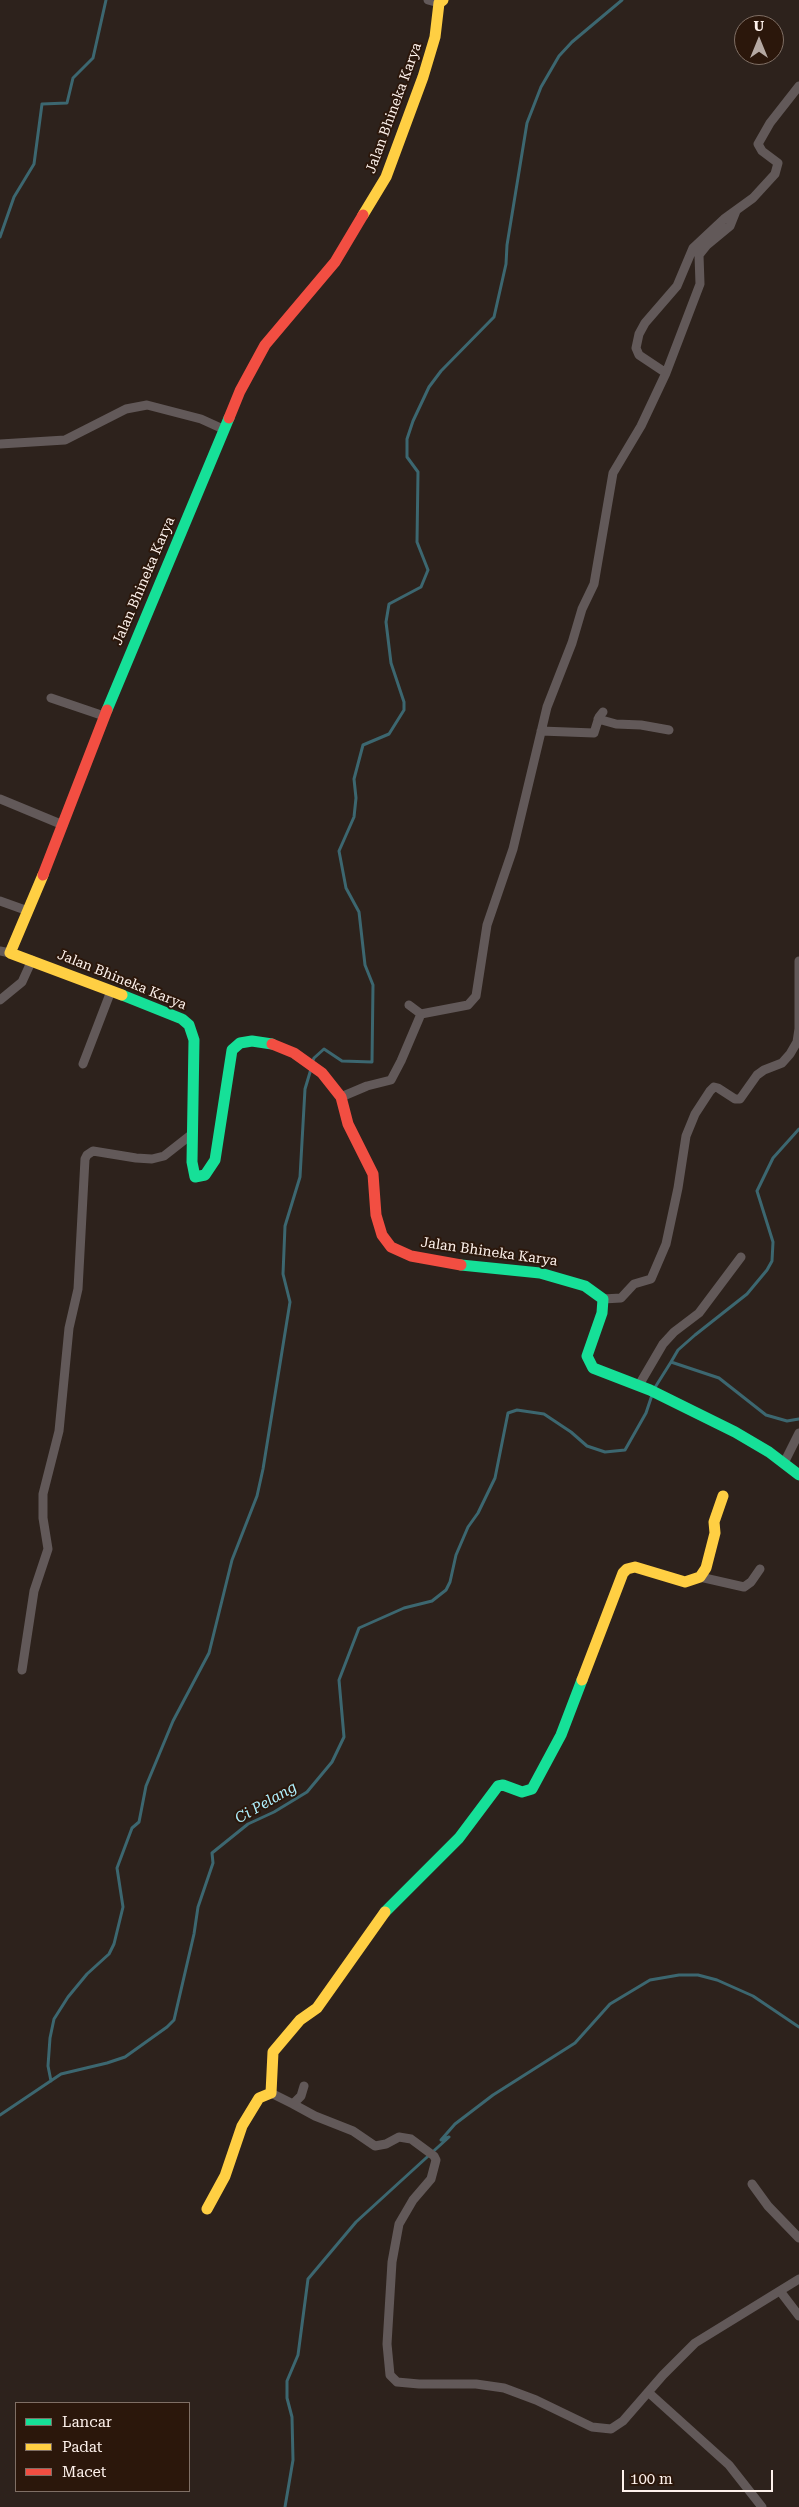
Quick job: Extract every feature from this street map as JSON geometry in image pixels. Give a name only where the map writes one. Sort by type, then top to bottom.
[{"type":"street","name":"Jalan Bhineka Karya","points":[[437,1],[436,30],[423,77],[386,178],[335,262],[258,355],[240,391],[104,716],[28,911],[5,952],[32,960],[182,1018],[189,1025],[194,1040],[192,1171],[196,1177],[199,1178],[205,1175],[216,1160],[230,1054],[235,1046],[246,1041],[268,1042],[294,1053],[322,1073],[341,1097],[348,1124],[373,1174],[376,1215],[382,1235],[391,1247],[411,1256],[486,1269],[540,1273],[564,1278],[585,1286],[603,1298]]},
{"type":"street","points":[[666,373],[639,355],[636,348],[639,334],[645,323],[677,286],[692,248],[753,198],[775,174],[778,163],[762,151],[758,144],[770,123],[799,86]]},
{"type":"street","points":[[421,1014],[468,1005],[476,996],[487,925],[513,849],[551,691],[564,665],[582,609],[594,584],[613,473],[619,459],[641,426],[666,373],[700,284],[699,255],[707,245],[730,226],[736,211]]},
{"type":"street","points":[[0,444],[65,440],[126,410],[147,405],[194,416],[224,429]]},
{"type":"street","points":[[51,698],[104,716]]},
{"type":"street","points":[[540,731],[594,733],[600,715],[616,724],[641,725],[669,730]]},
{"type":"street","points":[[0,799],[63,825]]},
{"type":"street","points":[[0,901],[28,911]]},
{"type":"street","points":[[0,1000],[22,982],[32,960]]},
{"type":"street","points":[[799,961],[798,1037],[790,1054],[782,1063],[764,1070],[740,1099],[735,1099],[718,1088],[714,1087],[710,1091],[695,1114],[686,1136],[678,1188],[666,1244],[651,1279],[647,1282],[634,1284],[621,1298],[603,1298],[602,1313],[589,1345],[588,1361],[593,1368],[639,1385],[735,1432],[784,1463],[799,1475]]},
{"type":"street","points":[[83,1064],[112,991]]},
{"type":"street","points":[[409,1004],[421,1014]]},
{"type":"street","points":[[341,1097],[367,1086],[391,1080],[421,1014]]},
{"type":"street","points":[[22,1670],[34,1591],[48,1549],[43,1518],[43,1494],[58,1440],[69,1328],[78,1288],[85,1159],[93,1151],[152,1159],[164,1156],[192,1134]]},
{"type":"street","points":[[639,1385],[663,1344],[674,1332],[699,1313],[741,1257]]},
{"type":"street","points":[[784,1463],[799,1433]]},
{"type":"street","points":[[700,1577],[706,1568],[715,1533],[714,1522],[722,1496]]},
{"type":"street","points":[[271,2093],[273,2052],[300,2020],[317,2008],[362,1942],[386,1912],[459,1838],[498,1786],[503,1785],[522,1792],[532,1789],[561,1735],[625,1570],[634,1567],[685,1582],[700,1577],[744,1587],[751,1582],[760,1569]]},
{"type":"street","points":[[293,2104],[302,2096],[304,2086]]},
{"type":"street","points":[[208,2209],[225,2176],[242,2126],[259,2098],[271,2093],[315,2116],[353,2131],[376,2146],[386,2144],[399,2137],[417,2142],[434,2156],[436,2165],[432,2176],[413,2200],[399,2224],[392,2262],[386,2334],[391,2378],[397,2382],[419,2384],[476,2384],[504,2388],[536,2400],[592,2427],[607,2429],[618,2425],[695,2343],[761,2300],[799,2279]]},
{"type":"street","points":[[752,2184],[768,2206],[799,2238]]},
{"type":"street","points":[[780,2291],[799,2316]]},
{"type":"street","points":[[648,2392],[729,2465],[762,2507]]},
{"type":"waterway","points":[[0,237],[14,197],[34,164],[42,104],[67,103],[73,78],[93,58],[106,0]]},
{"type":"waterway","points":[[312,1063],[314,1058],[324,1049],[342,1061],[372,1062],[373,985],[365,965],[359,912],[346,888],[339,851],[354,817],[356,798],[354,779],[363,745],[389,734],[404,710],[404,702],[391,663],[386,622],[389,604],[421,587],[428,570],[417,542],[418,472],[407,457],[407,439],[429,387],[441,371],[494,317],[506,264],[507,245],[527,123],[541,87],[559,56],[572,42],[622,0]]},
{"type":"waterway","points":[[51,2081],[48,2066],[50,2038],[54,2019],[68,1997],[87,1974],[109,1954],[114,1944],[123,1907],[117,1868],[132,1828],[139,1822],[146,1786],[173,1721],[209,1653],[232,1560],[257,1496],[290,1302],[283,1274],[285,1226],[300,1177],[305,1089],[311,1069]]},
{"type":"waterway","points":[[671,1362],[678,1350],[747,1294],[772,1261],[773,1242],[757,1191],[773,1158],[799,1129]]},
{"type":"waterway","points":[[654,1389],[671,1362],[719,1378],[766,1415],[787,1421],[799,1419]]},
{"type":"waterway","name":"Ci Pelang","points":[[0,2115],[61,2074],[125,2057],[174,2020],[194,1934],[198,1907],[213,1863],[212,1853],[248,1824],[274,1812],[307,1792],[332,1762],[344,1737],[339,1680],[359,1628],[404,1608],[432,1601],[446,1590],[450,1582],[456,1555],[468,1527],[478,1513],[495,1478],[508,1413],[517,1410],[544,1414],[571,1432],[587,1446],[605,1452],[625,1450],[646,1413],[652,1395]]},
{"type":"waterway","points":[[285,2507],[293,2460],[292,2417],[287,2398],[287,2381],[298,2355],[308,2279],[356,2222],[449,2137],[441,2140],[455,2124],[493,2095],[575,2043],[610,2004],[650,1980],[679,1975],[698,1975],[717,1980],[753,1996],[799,2027]]},
{"type":"traffic: fast","points":[[107,710],[229,418]]},
{"type":"traffic: fast","points":[[122,995],[182,1019],[189,1025],[194,1040],[192,1162],[195,1177],[205,1175],[215,1160],[232,1050],[240,1043],[252,1041],[272,1044]]},
{"type":"traffic: fast","points":[[461,1265],[540,1273],[585,1286],[603,1299],[602,1313],[587,1356],[593,1368],[650,1390],[735,1432],[769,1452],[799,1475]]},
{"type":"traffic: fast","points":[[385,1912],[459,1838],[498,1786],[503,1785],[522,1792],[532,1789],[561,1735],[582,1680]]},
{"type":"traffic: slow","points":[[363,215],[386,177],[423,77],[435,37],[439,3],[443,0]]},
{"type":"traffic: slow","points":[[43,875],[10,953],[122,995]]},
{"type":"traffic: slow","points":[[582,1680],[623,1573],[627,1569],[635,1567],[685,1582],[700,1577],[706,1568],[715,1533],[714,1522],[723,1496]]},
{"type":"traffic: slow","points":[[207,2209],[225,2176],[242,2126],[259,2098],[271,2093],[273,2052],[300,2020],[317,2008],[385,1912]]},
{"type":"traffic: jam","points":[[229,418],[240,391],[265,345],[335,262],[363,215]]},
{"type":"traffic: jam","points":[[43,875],[107,710]]},
{"type":"traffic: jam","points":[[272,1044],[294,1053],[322,1073],[341,1097],[348,1124],[373,1174],[376,1215],[382,1235],[391,1247],[411,1256],[461,1265]]}]
